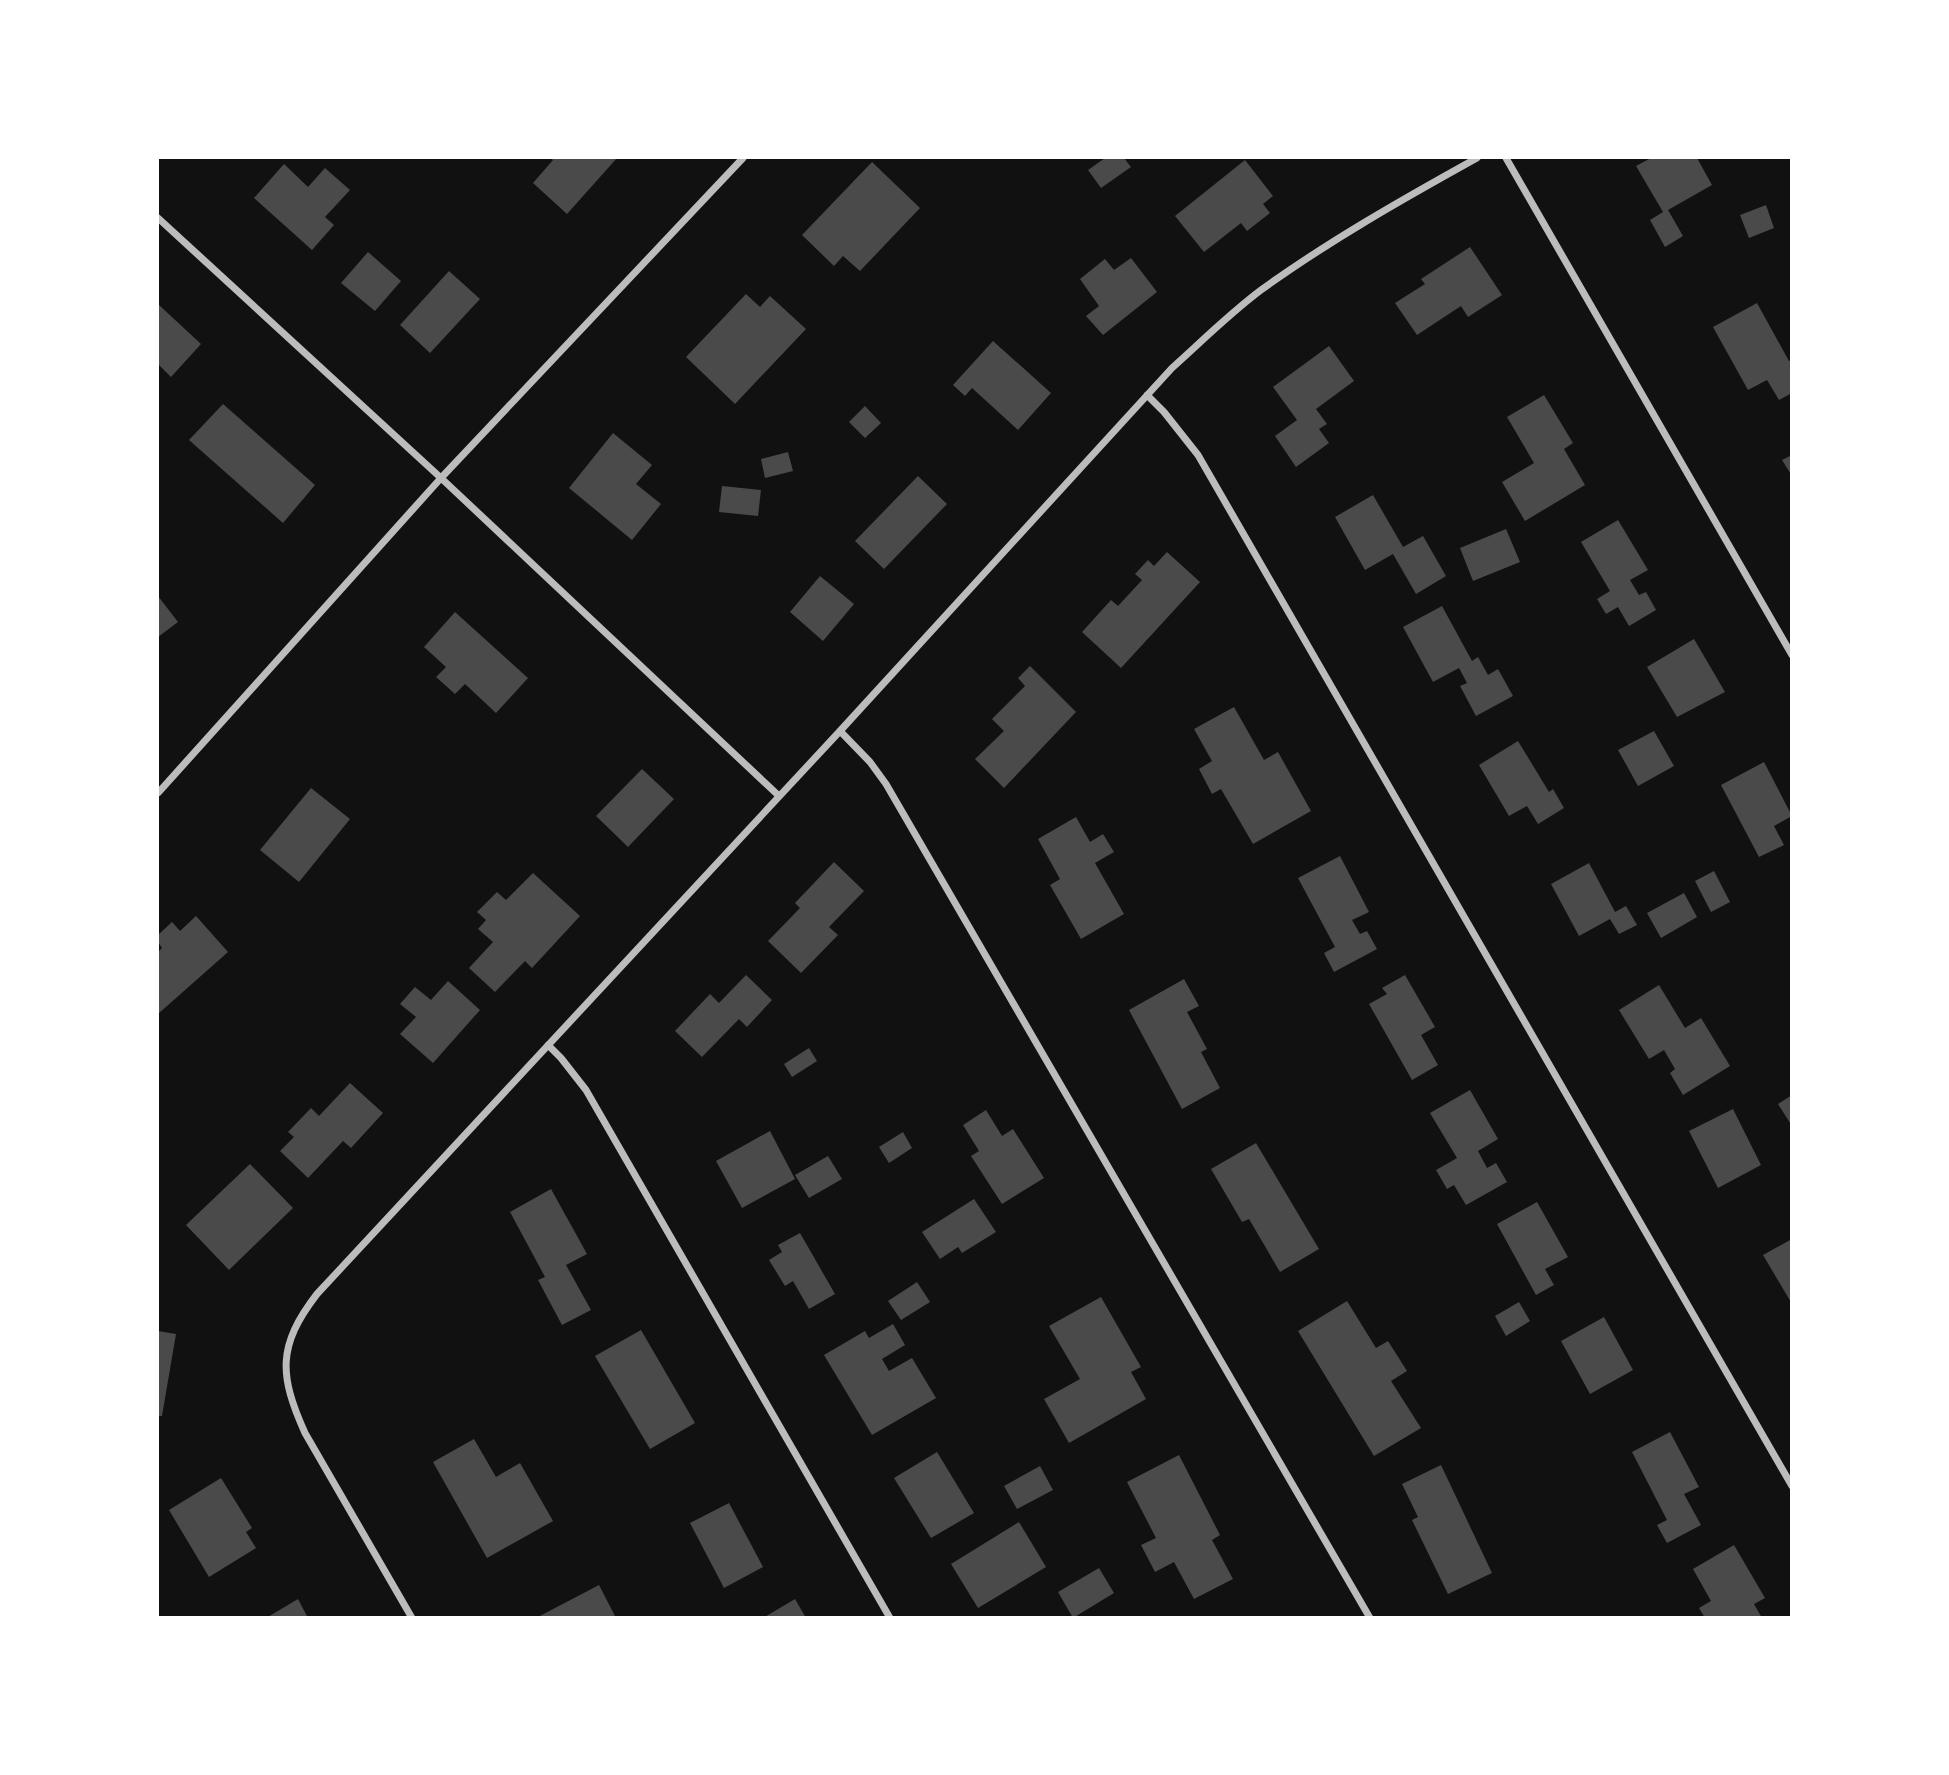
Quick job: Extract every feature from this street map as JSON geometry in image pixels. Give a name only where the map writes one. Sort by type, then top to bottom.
[{"type":"street","points":[[158,793],[441,478],[743,158]]},
{"type":"street","points":[[412,1618],[305,1433],[289,1391],[287,1351],[293,1331],[304,1311],[1172,368],[1228,316],[1261,290],[1363,223],[1477,158]]},
{"type":"street","points":[[1506,158],[1791,655]]},
{"type":"street","points":[[158,218],[441,478],[779,796]]},
{"type":"street","points":[[1147,395],[1164,412],[1198,456],[1791,1486]]},
{"type":"street","points":[[840,731],[870,762],[886,784],[1370,1618]]},
{"type":"street","points":[[548,1045],[562,1058],[586,1090],[891,1618]]},
{"type":"building","points":[[550,158],[617,158],[567,214],[533,183],[553,160]]},
{"type":"building","points":[[1105,158],[1124,158],[1131,167],[1101,188],[1088,170]]},
{"type":"building","points":[[1651,158],[1697,158],[1712,185],[1668,210],[1683,236],[1665,247],[1650,220],[1663,212],[1636,166]]},
{"type":"building","points":[[1245,160],[1273,196],[1263,204],[1270,213],[1247,231],[1241,223],[1204,252],[1175,216]]},
{"type":"building","points":[[872,162],[920,208],[860,271],[843,256],[834,266],[802,235]]},
{"type":"building","points":[[284,164],[308,187],[325,168],[350,190],[325,217],[334,225],[312,250],[254,198]]},
{"type":"building","points":[[1766,205],[1774,228],[1749,238],[1740,215]]},
{"type":"building","points":[[1470,247],[1502,295],[1468,317],[1461,306],[1417,335],[1395,303],[1425,284],[1421,279]]},
{"type":"building","points":[[368,252],[401,281],[375,311],[341,283]]},
{"type":"building","points":[[1131,258],[1157,292],[1103,335],[1086,316],[1099,306],[1080,279],[1105,259],[1114,270]]},
{"type":"building","points":[[449,271],[480,299],[430,353],[400,325]]},
{"type":"building","points":[[746,294],[760,307],[770,296],[806,329],[735,404],[686,357]]},
{"type":"building","points":[[1757,303],[1789,361],[1792,360],[1792,393],[1779,400],[1767,380],[1748,390],[1713,327]]},
{"type":"building","points":[[158,304],[201,344],[171,377],[158,364]]},
{"type":"building","points":[[993,341],[1051,393],[1018,430],[972,388],[965,396],[953,385]]},
{"type":"building","points":[[1329,346],[1354,381],[1316,409],[1327,424],[1319,429],[1329,443],[1296,467],[1275,436],[1297,420],[1273,387]]},
{"type":"building","points":[[1544,395],[1573,443],[1564,449],[1585,485],[1525,521],[1502,482],[1534,463],[1507,417]]},
{"type":"building","points":[[223,404],[315,485],[283,523],[189,440]]},
{"type":"building","points":[[865,406],[881,423],[865,438],[849,422]]},
{"type":"building","points":[[613,433],[652,465],[636,484],[661,504],[632,540],[569,488]]},
{"type":"building","points":[[788,452],[793,471],[765,478],[761,459]]},
{"type":"building","points":[[1792,455],[1792,476],[1782,460]]},
{"type":"building","points":[[918,476],[947,504],[884,569],[855,541]]},
{"type":"building","points":[[722,486],[761,490],[758,516],[719,512]]},
{"type":"building","points":[[1373,495],[1403,547],[1423,536],[1446,576],[1416,594],[1393,554],[1365,570],[1335,517]]},
{"type":"building","points":[[1618,520],[1648,570],[1630,580],[1639,595],[1646,592],[1656,610],[1629,626],[1618,607],[1606,614],[1597,599],[1610,591],[1581,542]]},
{"type":"building","points":[[1506,529],[1520,562],[1473,581],[1460,548]]},
{"type":"building","points":[[1167,552],[1200,582],[1121,668],[1082,632],[1111,600],[1118,606],[1142,580],[1135,574],[1148,560],[1154,566]]},
{"type":"building","points":[[820,576],[854,604],[823,641],[790,612]]},
{"type":"building","points":[[158,596],[178,622],[158,637]]},
{"type":"building","points":[[1442,606],[1472,661],[1478,657],[1488,675],[1498,669],[1513,696],[1476,716],[1460,686],[1467,683],[1459,668],[1433,682],[1403,627]]},
{"type":"building","points":[[455,612],[528,678],[496,713],[465,684],[455,694],[436,677],[446,667],[424,647]]},
{"type":"building","points":[[1694,639],[1725,692],[1677,717],[1647,667]]},
{"type":"building","points":[[1030,666],[1076,712],[1004,788],[975,759],[1004,731],[992,719],[1025,686],[1018,678]]},
{"type":"building","points":[[1234,707],[1264,760],[1278,752],[1311,811],[1253,844],[1221,789],[1212,794],[1199,769],[1212,761],[1194,729]]},
{"type":"building","points":[[1654,731],[1674,766],[1638,786],[1618,750]]},
{"type":"building","points":[[1518,741],[1549,792],[1553,789],[1564,808],[1538,824],[1527,806],[1509,816],[1479,765]]},
{"type":"building","points":[[1764,762],[1792,816],[1774,826],[1784,845],[1759,857],[1721,785]]},
{"type":"building","points":[[642,769],[674,799],[628,847],[596,816]]},
{"type":"building","points":[[311,788],[350,819],[299,882],[260,850]]},
{"type":"building","points":[[1076,817],[1090,842],[1103,834],[1114,852],[1095,863],[1124,914],[1081,939],[1050,885],[1060,879],[1038,839]]},
{"type":"building","points":[[1340,856],[1369,912],[1352,920],[1360,934],[1367,931],[1377,949],[1334,972],[1324,953],[1335,947],[1298,878]]},
{"type":"building","points":[[834,862],[864,891],[829,927],[838,935],[801,973],[768,941],[800,908],[795,903]]},
{"type":"building","points":[[1589,863],[1615,912],[1626,906],[1637,925],[1619,934],[1610,919],[1579,936],[1551,884]]},
{"type":"building","points":[[1714,871],[1730,902],[1711,912],[1695,881]]},
{"type":"building","points":[[533,873],[580,916],[532,968],[525,961],[495,992],[469,968],[493,942],[478,929],[486,920],[477,912],[497,892],[506,900]]},
{"type":"building","points":[[1684,893],[1697,917],[1661,938],[1647,913]]},
{"type":"building","points":[[196,916],[228,952],[158,1014],[158,952],[162,948],[158,935],[172,922],[180,931]]},
{"type":"building","points":[[746,975],[772,1000],[747,1027],[739,1019],[702,1057],[675,1031],[710,994],[719,1003]]},
{"type":"building","points":[[1405,975],[1435,1027],[1421,1035],[1438,1065],[1412,1080],[1369,1004],[1387,994],[1382,988]]},
{"type":"building","points":[[1184,979],[1199,1006],[1187,1012],[1207,1049],[1201,1052],[1220,1088],[1182,1109],[1129,1010]]},
{"type":"building","points":[[448,981],[480,1010],[433,1063],[400,1034],[416,1017],[400,1004],[415,987],[431,1000]]},
{"type":"building","points":[[1659,985],[1685,1028],[1701,1018],[1730,1066],[1683,1095],[1670,1073],[1675,1069],[1664,1050],[1649,1059],[1619,1010]]},
{"type":"building","points":[[809,1048],[817,1061],[792,1077],[784,1064]]},
{"type":"building","points":[[350,1083],[383,1113],[351,1148],[343,1141],[308,1178],[280,1151],[294,1137],[288,1132],[311,1108],[319,1116]]},
{"type":"building","points":[[1470,1090],[1498,1139],[1478,1151],[1487,1168],[1496,1163],[1507,1182],[1466,1205],[1454,1185],[1447,1189],[1436,1170],[1457,1158],[1430,1113]]},
{"type":"building","points":[[1792,1095],[1792,1126],[1778,1104]]},
{"type":"building","points":[[1733,1109],[1761,1165],[1718,1188],[1689,1131]]},
{"type":"building","points":[[986,1110],[1002,1136],[1013,1129],[1044,1178],[1002,1204],[971,1156],[979,1151],[963,1125]]},
{"type":"building","points":[[770,1131],[795,1179],[742,1208],[716,1161]]},
{"type":"building","points":[[903,1132],[912,1148],[889,1163],[879,1147]]},
{"type":"building","points":[[1256,1143],[1319,1249],[1280,1272],[1249,1219],[1242,1222],[1211,1169]]},
{"type":"building","points":[[828,1156],[842,1179],[809,1198],[795,1175]]},
{"type":"building","points":[[250,1164],[293,1208],[229,1270],[186,1225]]},
{"type":"building","points":[[551,1189],[587,1254],[566,1265],[591,1310],[562,1325],[538,1280],[545,1277],[510,1212]]},
{"type":"building","points":[[974,1199],[996,1232],[962,1253],[958,1247],[940,1259],[922,1232]]},
{"type":"building","points":[[1537,1202],[1568,1257],[1545,1269],[1554,1285],[1536,1295],[1497,1224]]},
{"type":"building","points":[[800,1233],[835,1294],[809,1309],[793,1281],[785,1286],[769,1260],[782,1252],[778,1245]]},
{"type":"building","points":[[1792,1239],[1792,1304],[1763,1255]]},
{"type":"building","points":[[917,1282],[930,1302],[901,1320],[888,1301]]},
{"type":"building","points":[[1101,1297],[1141,1367],[1131,1372],[1146,1399],[1069,1443],[1044,1399],[1080,1379],[1049,1326]]},
{"type":"building","points":[[1347,1301],[1376,1348],[1388,1341],[1407,1371],[1391,1381],[1421,1428],[1374,1456],[1298,1331]]},
{"type":"building","points":[[1519,1302],[1530,1321],[1506,1336],[1495,1316]]},
{"type":"building","points":[[1604,1317],[1633,1370],[1590,1394],[1561,1341]]},
{"type":"building","points":[[893,1324],[905,1345],[882,1359],[889,1371],[912,1358],[936,1398],[872,1435],[824,1355],[865,1331],[869,1338]]},
{"type":"building","points":[[641,1330],[695,1423],[650,1449],[595,1356]]},
{"type":"building","points":[[158,1331],[176,1334],[162,1416],[158,1416]]},
{"type":"building","points":[[1670,1432],[1699,1487],[1684,1494],[1701,1525],[1667,1543],[1657,1525],[1667,1520],[1632,1452]]},
{"type":"building","points":[[474,1439],[496,1477],[520,1463],[553,1521],[487,1558],[433,1462]]},
{"type":"building","points":[[937,1452],[974,1513],[931,1538],[894,1478]]},
{"type":"building","points":[[1179,1455],[1220,1535],[1212,1540],[1233,1579],[1194,1599],[1174,1562],[1155,1572],[1141,1545],[1156,1538],[1127,1482]]},
{"type":"building","points":[[1441,1465],[1492,1573],[1448,1594],[1412,1520],[1418,1517],[1402,1484]]},
{"type":"building","points":[[1040,1466],[1053,1490],[1017,1509],[1004,1486]]},
{"type":"building","points":[[221,1478],[252,1528],[246,1532],[256,1548],[209,1577],[169,1510]]},
{"type":"building","points":[[729,1503],[763,1567],[724,1588],[690,1523]]},
{"type":"building","points":[[1019,1522],[1046,1567],[978,1608],[951,1564]]},
{"type":"building","points":[[1734,1545],[1765,1598],[1754,1604],[1762,1618],[1705,1618],[1699,1608],[1711,1601],[1693,1569]]},
{"type":"building","points":[[1099,1568],[1114,1593],[1073,1618],[1058,1592]]},
{"type":"building","points":[[599,1585],[616,1618],[536,1618]]},
{"type":"building","points":[[298,1599],[308,1618],[266,1618]]},
{"type":"building","points":[[795,1599],[806,1618],[763,1618]]}]
